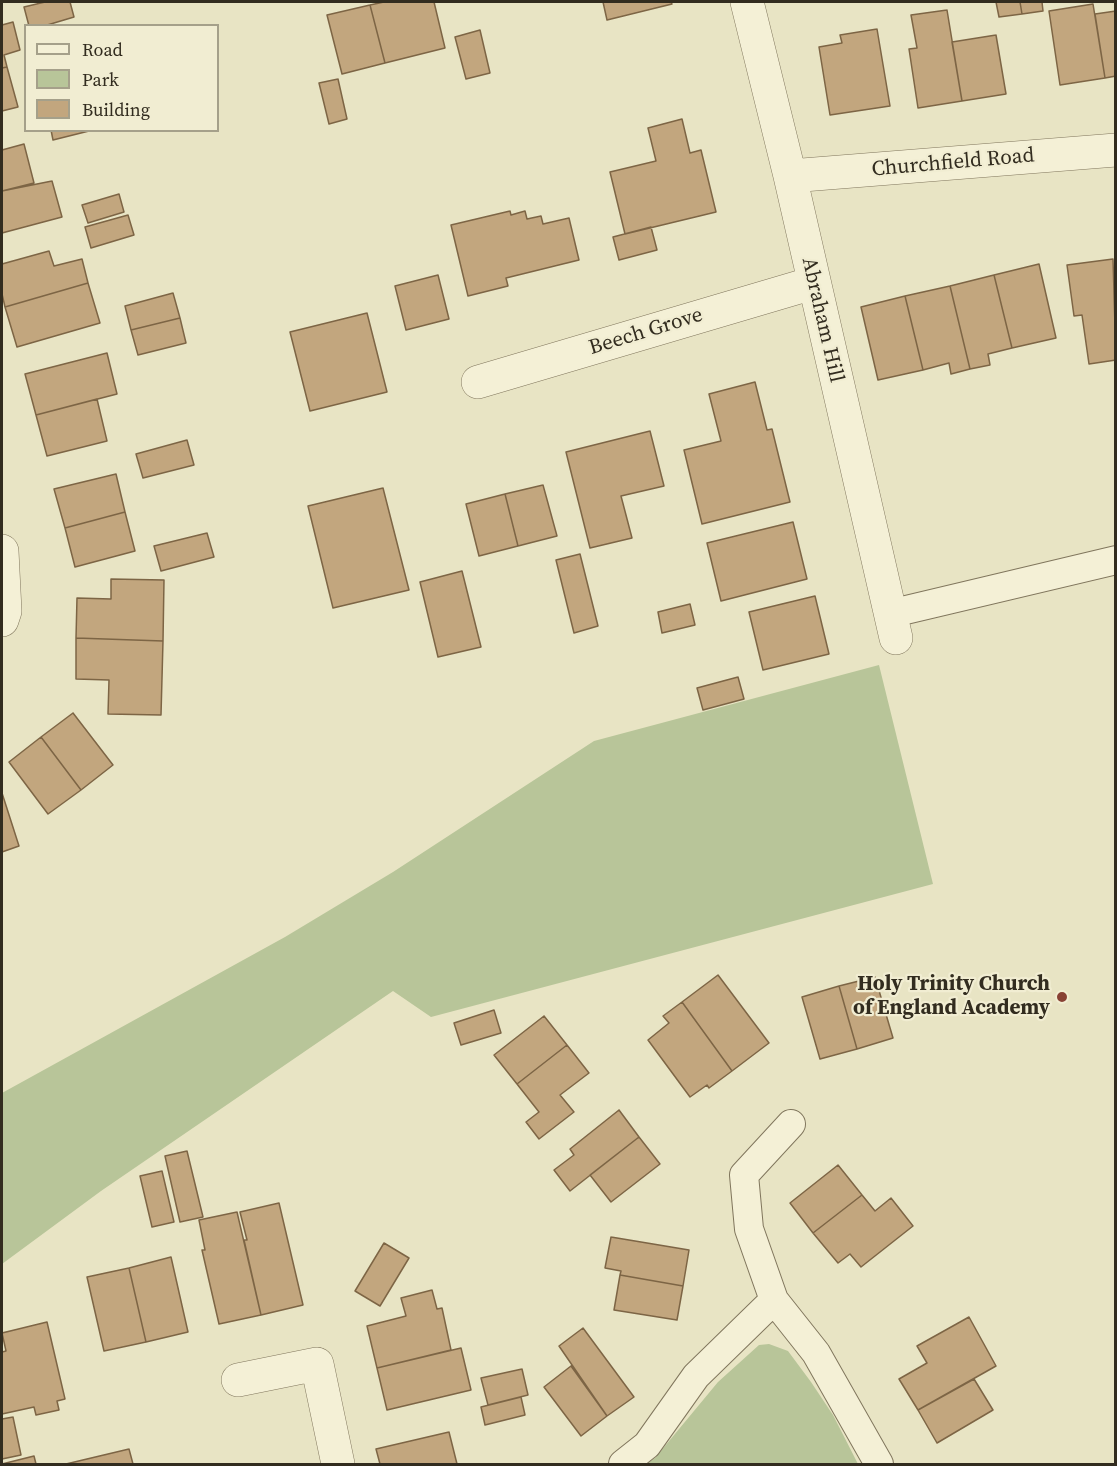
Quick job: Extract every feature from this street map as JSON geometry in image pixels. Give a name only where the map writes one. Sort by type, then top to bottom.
[{"type":"street","name":"Abraham Hill","points":[[747,2],[790,176],[893,626]]},
{"type":"street","name":"Churchfield Road","points":[[790,176],[1116,150]]},
{"type":"street","name":"Beech Grove","points":[[478,382],[813,283]]},
{"type":"street","points":[[2,551],[5,611],[2,620]]},
{"type":"street","points":[[238,1380],[317,1364],[338,1464]]},
{"type":"lane","points":[[893,626],[1116,560]]},
{"type":"lane","points":[[791,1124],[744,1175],[749,1229],[774,1300],[816,1353],[879,1464]]},
{"type":"lane","points":[[623,1464],[647,1445],[696,1376],[774,1300]]},
{"type":"green space","points":[[879,665],[933,884],[431,1017],[393,991],[101,1191],[2,1264],[2,1093],[285,937],[393,872],[594,741]]},
{"type":"green space","points":[[769,1344],[788,1351],[811,1382],[833,1415],[858,1464],[646,1464],[655,1458],[718,1382],[759,1345]]},
{"type":"building","points":[[45,2],[70,2],[74,17],[51,24],[28,24],[24,7]]},
{"type":"building","points":[[384,2],[434,2],[445,48],[385,63],[370,5]]},
{"type":"building","points":[[603,2],[671,2],[672,4],[607,20]]},
{"type":"building","points":[[996,2],[1020,2],[1022,14],[999,17]]},
{"type":"building","points":[[1020,2],[1042,2],[1043,11],[1022,14]]},
{"type":"building","points":[[1093,4],[1105,78],[1060,85],[1049,11]]},
{"type":"building","points":[[370,5],[385,63],[342,74],[327,15]]},
{"type":"building","points":[[947,10],[962,101],[918,108],[909,49],[917,48],[911,15]]},
{"type":"building","points":[[1116,11],[1116,76],[1105,78],[1095,14]]},
{"type":"building","points":[[13,22],[20,50],[4,55],[7,67],[2,68],[2,25]]},
{"type":"building","points":[[877,29],[890,106],[830,115],[819,47],[842,43],[840,35]]},
{"type":"building","points":[[480,30],[490,73],[466,79],[455,37]]},
{"type":"building","points":[[996,35],[1006,94],[962,101],[952,42]]},
{"type":"building","points":[[7,67],[18,107],[2,111],[2,68]]},
{"type":"building","points":[[338,79],[347,119],[329,124],[319,83]]},
{"type":"building","points":[[682,119],[690,153],[701,150],[716,212],[625,234],[610,172],[656,161],[648,128]]},
{"type":"building","points":[[51,132],[85,132],[53,140]]},
{"type":"building","points":[[24,144],[34,183],[2,191],[2,150]]},
{"type":"building","points":[[52,181],[62,217],[2,233],[2,191]]},
{"type":"building","points":[[119,194],[124,212],[88,223],[82,205]]},
{"type":"building","points":[[510,211],[511,215],[525,211],[527,219],[541,216],[543,224],[569,218],[579,260],[506,278],[508,286],[468,296],[451,225]]},
{"type":"building","points":[[128,215],[134,235],[91,248],[85,227]]},
{"type":"building","points":[[651,227],[657,250],[619,260],[613,237]]},
{"type":"building","points":[[49,251],[54,266],[82,259],[88,283],[5,307],[2,294],[2,264]]},
{"type":"building","points":[[1113,259],[1116,360],[1089,364],[1082,315],[1074,316],[1067,265]]},
{"type":"building","points":[[1039,264],[1056,338],[1012,348],[994,275]]},
{"type":"building","points":[[438,275],[449,319],[406,330],[395,286]]},
{"type":"building","points":[[994,275],[1012,348],[988,354],[990,365],[970,369],[950,286]]},
{"type":"building","points":[[88,283],[100,323],[17,347],[5,307]]},
{"type":"building","points":[[950,286],[970,369],[951,374],[949,363],[923,370],[905,296]]},
{"type":"building","points":[[173,293],[180,318],[131,330],[125,306]]},
{"type":"building","points":[[905,296],[923,370],[878,380],[861,307]]},
{"type":"building","points":[[367,313],[387,392],[310,411],[290,332]]},
{"type":"building","points":[[180,318],[186,343],[138,355],[131,330]]},
{"type":"building","points":[[107,353],[117,394],[36,415],[25,374]]},
{"type":"building","points":[[755,382],[767,430],[772,429],[790,502],[702,524],[684,450],[721,441],[709,394]]},
{"type":"building","points":[[97,399],[107,441],[47,456],[36,415]]},
{"type":"building","points":[[650,431],[664,486],[621,496],[632,538],[590,548],[566,452]]},
{"type":"building","points":[[187,440],[194,465],[143,478],[136,454]]},
{"type":"building","points":[[116,474],[125,512],[65,528],[54,489]]},
{"type":"building","points":[[543,485],[557,536],[518,546],[505,494]]},
{"type":"building","points":[[383,488],[409,590],[333,608],[308,506]]},
{"type":"building","points":[[505,494],[518,546],[479,556],[466,504]]},
{"type":"building","points":[[125,512],[135,551],[75,567],[65,528]]},
{"type":"building","points":[[793,522],[807,579],[721,601],[707,543]]},
{"type":"building","points":[[207,533],[214,557],[161,571],[154,546]]},
{"type":"building","points":[[580,554],[598,626],[574,633],[556,560]]},
{"type":"building","points":[[462,571],[481,647],[438,657],[420,582]]},
{"type":"building","points":[[111,579],[164,580],[163,641],[76,638],[77,598],[111,599]]},
{"type":"building","points":[[815,596],[829,654],[763,670],[749,612]]},
{"type":"building","points":[[690,604],[695,625],[662,633],[658,612]]},
{"type":"building","points":[[76,638],[163,641],[161,715],[108,714],[109,680],[76,679]]},
{"type":"building","points":[[738,677],[744,699],[703,710],[697,688]]},
{"type":"building","points":[[73,713],[113,765],[81,790],[41,737]]},
{"type":"building","points":[[41,737],[81,790],[48,814],[9,762]]},
{"type":"building","points":[[2,793],[19,846],[2,852]]},
{"type":"building","points":[[718,975],[769,1043],[732,1071],[682,1002]]},
{"type":"building","points":[[875,977],[893,1038],[857,1049],[839,986]]},
{"type":"building","points":[[839,986],[857,1049],[820,1059],[802,997]]},
{"type":"building","points":[[682,1002],[732,1071],[709,1088],[707,1085],[690,1097],[648,1040],[669,1023],[663,1016]]},
{"type":"building","points":[[494,1010],[501,1033],[461,1045],[454,1023]]},
{"type":"building","points":[[544,1016],[567,1045],[517,1084],[494,1055]]},
{"type":"building","points":[[567,1045],[589,1073],[560,1095],[574,1112],[539,1139],[526,1122],[539,1112],[517,1084]]},
{"type":"building","points":[[619,1110],[639,1137],[570,1191],[554,1170],[574,1155],[570,1149]]},
{"type":"building","points":[[639,1137],[660,1164],[611,1202],[590,1175]]},
{"type":"building","points":[[187,1151],[203,1217],[180,1222],[165,1156]]},
{"type":"building","points":[[838,1165],[862,1195],[813,1233],[790,1203]]},
{"type":"building","points":[[162,1171],[174,1222],[152,1227],[140,1176]]},
{"type":"building","points":[[862,1195],[875,1211],[891,1198],[913,1226],[861,1267],[850,1254],[838,1263],[813,1233]]},
{"type":"building","points":[[279,1203],[303,1305],[261,1315],[240,1212]]},
{"type":"building","points":[[237,1212],[261,1315],[219,1324],[202,1250],[205,1250],[199,1220]]},
{"type":"building","points":[[611,1237],[689,1250],[683,1286],[620,1275],[621,1271],[605,1268]]},
{"type":"building","points":[[384,1243],[409,1258],[380,1306],[355,1291]]},
{"type":"building","points":[[171,1257],[188,1332],[146,1342],[129,1268]]},
{"type":"building","points":[[129,1268],[146,1342],[104,1351],[87,1277]]},
{"type":"building","points":[[620,1275],[683,1286],[677,1320],[614,1310]]},
{"type":"building","points":[[432,1290],[437,1309],[442,1308],[451,1350],[377,1368],[367,1326],[406,1316],[401,1298]]},
{"type":"building","points":[[969,1317],[996,1366],[918,1410],[899,1379],[927,1363],[917,1346]]},
{"type":"building","points":[[47,1322],[65,1399],[57,1401],[59,1410],[36,1415],[34,1407],[2,1414],[2,1352],[6,1351],[2,1333]]},
{"type":"building","points":[[583,1328],[634,1397],[607,1416],[559,1346]]},
{"type":"building","points":[[461,1348],[471,1390],[387,1410],[377,1368]]},
{"type":"building","points":[[571,1366],[607,1416],[581,1436],[544,1387]]},
{"type":"building","points":[[522,1369],[528,1395],[488,1405],[481,1378]]},
{"type":"building","points":[[974,1379],[993,1410],[937,1443],[918,1410]]},
{"type":"building","points":[[521,1397],[525,1415],[485,1425],[481,1407]]},
{"type":"building","points":[[13,1417],[21,1455],[2,1459],[2,1419]]},
{"type":"building","points":[[449,1432],[457,1464],[380,1464],[376,1449]]},
{"type":"building","points":[[129,1449],[133,1464],[66,1464]]},
{"type":"building","points":[[34,1456],[36,1464],[2,1464]]},
{"type":"place","name":"Holy Trinity Church of England Academy","points":[[1062,997]]}]
